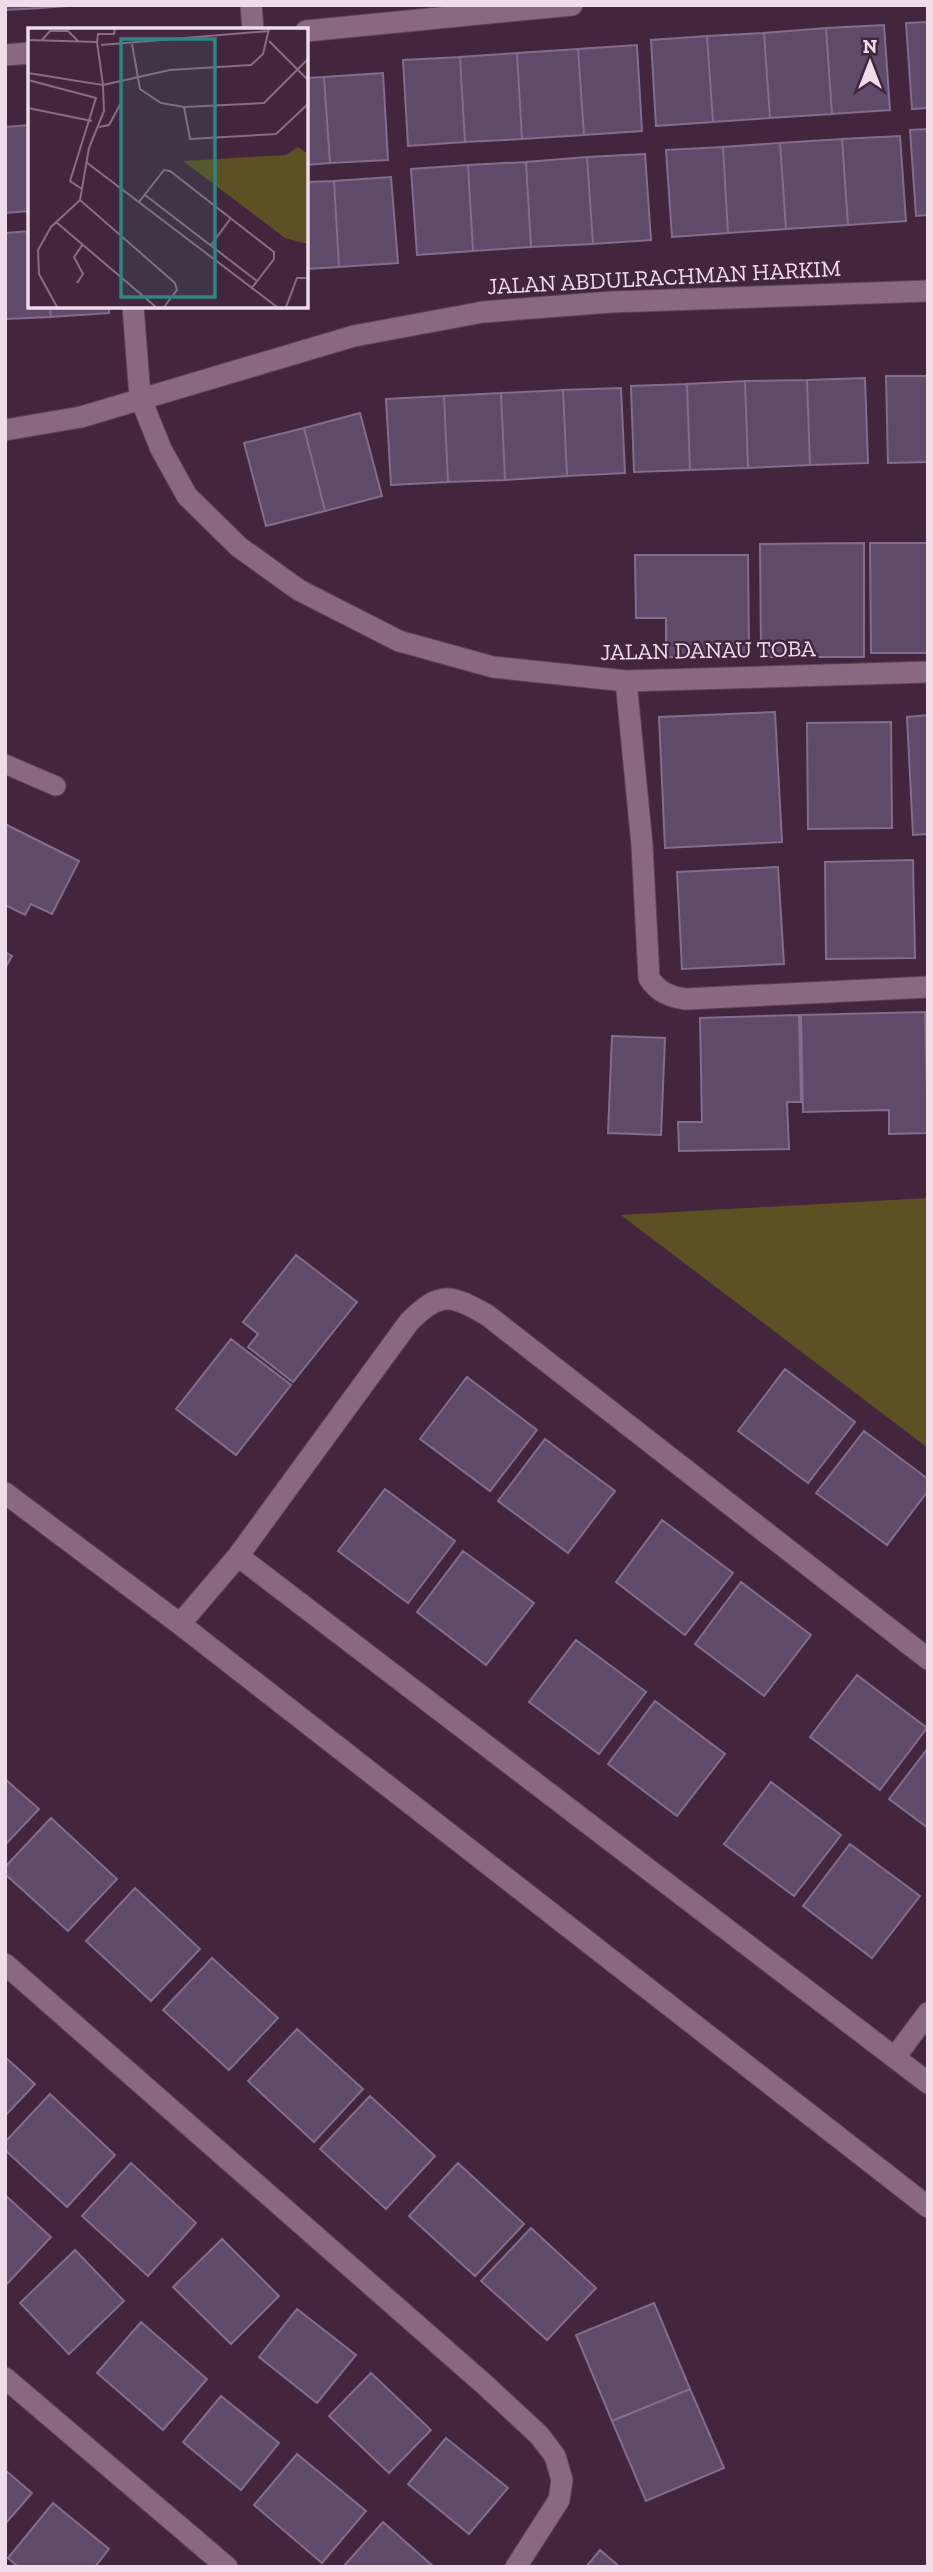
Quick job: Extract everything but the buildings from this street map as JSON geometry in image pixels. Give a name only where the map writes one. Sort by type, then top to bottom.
[{"type":"street","points":[[251,5],[253,28]]},
{"type":"street","points":[[308,31],[572,5]]},
{"type":"street","points":[[5,55],[28,53]]},
{"type":"street","name":"JALAN ABDULRACHMAN HARKIM","points":[[5,430],[80,416],[354,336],[483,312],[611,302],[928,291]]},
{"type":"street","name":"JALAN DANAU TOBA","points":[[133,308],[140,397],[161,449],[187,496],[239,547],[299,590],[399,641],[493,667],[626,681],[928,672]]},
{"type":"street","points":[[626,681],[642,845],[649,978],[655,987],[664,993],[686,999],[928,988]]},
{"type":"street","points":[[180,1624],[238,1556],[409,1322],[427,1304],[445,1298],[465,1303],[487,1315],[928,1659]]},
{"type":"street","points":[[5,1493],[180,1624],[928,2207]]},
{"type":"street","points":[[238,1556],[928,2083]]},
{"type":"street","points":[[5,1964],[474,2374],[539,2435],[555,2456],[562,2480],[559,2500],[516,2567]]},
{"type":"street","points":[[895,2057],[928,2013]]},
{"type":"street","points":[[5,2378],[227,2567]]},
{"type":"lane","points":[[5,764],[56,786]]},
{"type":"shaded area","points":[[928,1198],[928,1448],[621,1215]]}]
